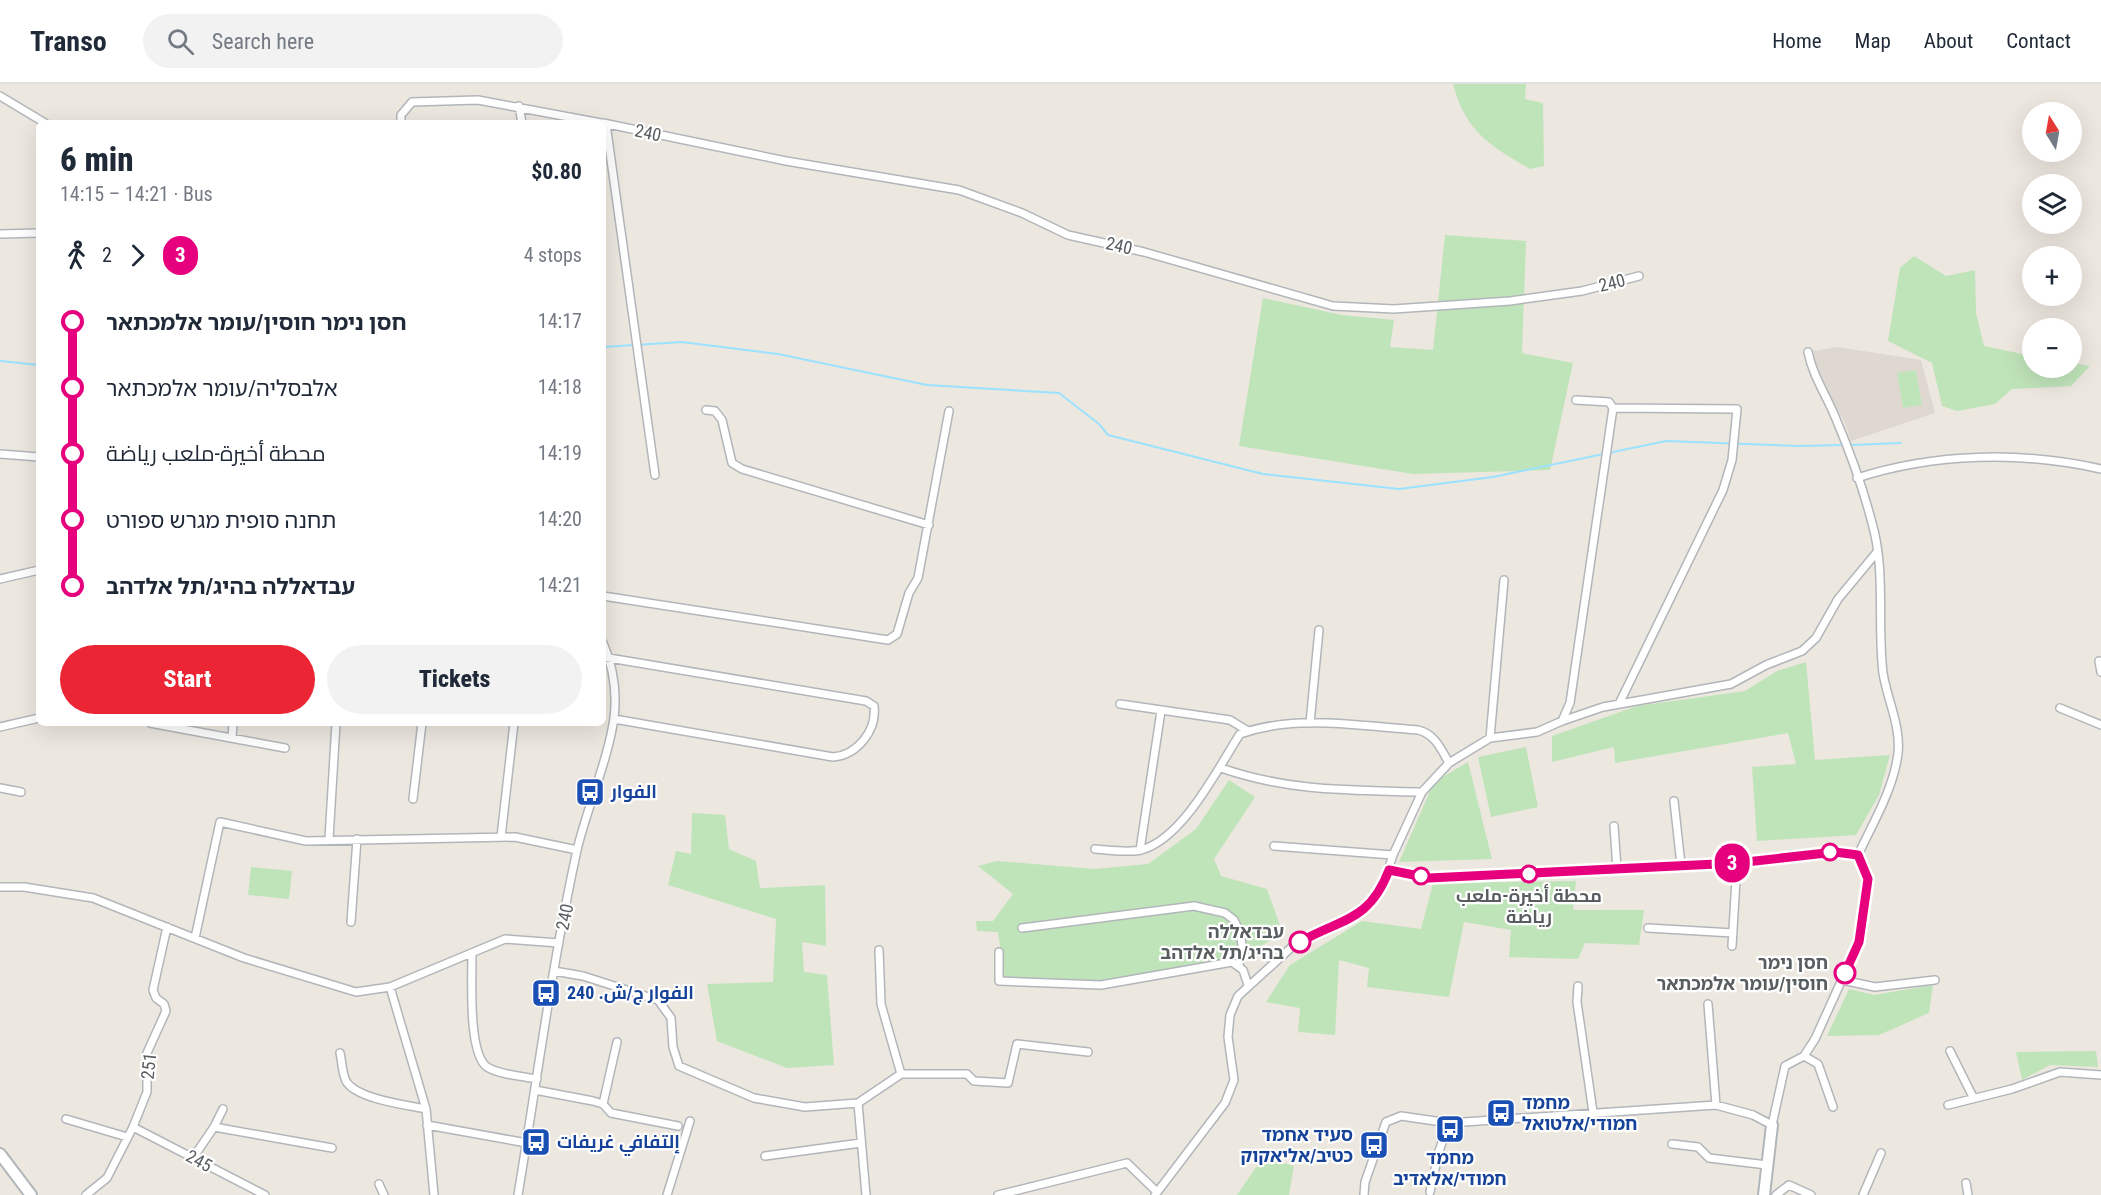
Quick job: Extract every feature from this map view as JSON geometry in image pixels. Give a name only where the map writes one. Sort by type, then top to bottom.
[{"type":"street","points":[[0,96],[40,120]]},
{"type":"street","name":"240","points":[[401,120],[401,115],[412,102],[478,100],[588,120]]},
{"type":"street","points":[[519,106],[521,120]]},
{"type":"street","name":"240","points":[[606,124],[786,161],[959,190],[1022,213],[1068,235],[1155,254],[1333,306],[1394,309],[1499,302],[1582,291],[1639,276]]},
{"type":"street","points":[[606,143],[655,475]]},
{"type":"street","points":[[0,234],[36,234]]},
{"type":"street","points":[[1764,1195],[1772,1125],[1785,1066],[1804,1056],[1815,1039],[1859,942],[1868,879],[1858,855],[1881,807],[1898,754],[1898,736],[1883,674],[1879,591],[1881,570],[1873,524],[1836,418],[1812,372],[1808,352]]},
{"type":"street","points":[[1562,721],[1570,702],[1613,408],[1609,402],[1576,400]]},
{"type":"street","points":[[1613,408],[1737,409],[1732,460],[1723,490],[1619,704]]},
{"type":"street","points":[[706,410],[715,411],[722,420],[732,463],[742,469],[928,525]]},
{"type":"street","points":[[606,596],[888,640],[897,634],[909,593],[918,578],[949,411]]},
{"type":"street","points":[[0,454],[36,457]]},
{"type":"street","points":[[1857,478],[1885,469],[1978,458],[2038,458],[2101,469]]},
{"type":"street","points":[[998,1195],[1127,1163],[1156,1194],[1225,1103],[1230,1092],[1234,1080],[1228,1037],[1230,1015],[1238,996],[1293,946],[1346,922],[1361,912],[1379,892],[1422,792],[1449,763],[1490,738],[1537,732],[1603,707],[1731,684],[1766,665],[1802,651],[1816,638],[1838,599],[1877,552]]},
{"type":"street","points":[[0,579],[36,571]]},
{"type":"street","points":[[1490,738],[1504,580]]},
{"type":"street","points":[[1310,723],[1319,630]]},
{"type":"street","points":[[606,657],[866,701],[874,706],[875,713],[860,746],[850,753],[833,757],[614,719]]},
{"type":"street","name":"240","points":[[518,1195],[537,1079],[543,1023],[577,850],[614,719],[615,693],[606,657]]},
{"type":"street","points":[[2099,661],[2101,672]]},
{"type":"street","points":[[1120,704],[1230,720],[1248,731]]},
{"type":"street","points":[[2060,708],[2101,725]]},
{"type":"street","points":[[1140,850],[1161,711]]},
{"type":"street","points":[[0,727],[36,719]]},
{"type":"street","points":[[1095,849],[1140,850],[1156,844],[1171,831],[1221,768],[1240,734],[1248,731],[1294,722],[1428,732],[1439,744],[1449,763]]},
{"type":"street","points":[[166,726],[285,748]]},
{"type":"street","points":[[232,726],[232,738]]},
{"type":"street","points":[[329,839],[336,726]]},
{"type":"street","points":[[413,799],[422,726]]},
{"type":"street","points":[[501,837],[514,726]]},
{"type":"street","points":[[1221,768],[1249,778],[1304,789],[1422,792]]},
{"type":"street","points":[[0,788],[21,792]]},
{"type":"street","points":[[1674,801],[1681,865]]},
{"type":"street","points":[[195,938],[220,822],[306,842],[329,839],[501,837],[577,850]]},
{"type":"street","points":[[1614,826],[1617,869]]},
{"type":"street","points":[[351,922],[357,839]]},
{"type":"street","points":[[1274,846],[1393,855]]},
{"type":"street","points":[[1389,870],[1429,878],[1737,863],[1835,852],[1858,855]]},
{"type":"street","points":[[1732,946],[1737,863]]},
{"type":"street","points":[[0,887],[24,887],[93,898],[244,958],[356,992],[390,987],[448,962],[472,955],[505,939],[559,943]]},
{"type":"street","points":[[1022,928],[1194,906],[1225,913],[1234,920],[1240,932],[1242,945],[1239,965],[1248,986]]},
{"type":"street","name":"251","points":[[86,1195],[107,1178],[133,1127],[147,1092],[147,1053],[165,1011],[164,1004],[156,998],[153,990],[167,927]]},
{"type":"street","points":[[1648,928],[1733,933]]},
{"type":"street","points":[[879,950],[881,1004],[900,1074]]},
{"type":"street","points":[[999,952],[999,981],[1101,985],[1222,962],[1239,965]]},
{"type":"street","points":[[472,955],[475,1042],[481,1061],[495,1070],[537,1079]]},
{"type":"street","points":[[554,971],[584,976],[658,1000],[671,1018],[673,1047],[679,1066],[754,1098],[806,1107],[858,1103],[900,1074],[967,1074],[974,1081],[1008,1083],[1017,1044],[1088,1052]]},
{"type":"street","points":[[1842,980],[1875,987],[1935,980]]},
{"type":"street","points":[[1578,986],[1577,1002],[1593,1112]]},
{"type":"street","points":[[390,987],[426,1109],[434,1195]]},
{"type":"street","points":[[1708,1004],[1716,1105]]},
{"type":"street","points":[[603,1104],[617,1042]]},
{"type":"street","points":[[1950,1051],[1973,1097]]},
{"type":"street","points":[[340,1053],[346,1081],[354,1090],[372,1097],[426,1109]]},
{"type":"street","points":[[1804,1056],[1818,1064],[1833,1107]]},
{"type":"street","points":[[1948,1105],[2012,1089],[2060,1072],[2101,1075]]},
{"type":"street","points":[[535,1090],[603,1104],[611,1113],[678,1126]]},
{"type":"street","points":[[858,1103],[866,1195]]},
{"type":"street","points":[[1364,1195],[1365,1182],[1386,1122],[1401,1116],[1449,1123],[1716,1105],[1753,1115],[1772,1125]]},
{"type":"street","points":[[193,1158],[214,1127],[223,1108]]},
{"type":"street","points":[[66,1119],[127,1137]]},
{"type":"street","points":[[667,1195],[690,1121]]},
{"type":"street","points":[[1430,1192],[1439,1151],[1449,1123]]},
{"type":"street","points":[[427,1125],[527,1143]]},
{"type":"street","name":"245","points":[[133,1127],[265,1195]]},
{"type":"street","points":[[214,1127],[332,1148]]},
{"type":"street","points":[[765,1156],[861,1143]]},
{"type":"street","points":[[1672,1144],[1698,1147],[1709,1158],[1767,1165]]},
{"type":"street","points":[[1863,1195],[1881,1153]]},
{"type":"street","points":[[0,1154],[31,1195]]},
{"type":"street","points":[[1966,1183],[1968,1195]]},
{"type":"street","points":[[379,1184],[384,1195]]},
{"type":"street","points":[[1776,1195],[1789,1185],[1811,1195]]},
{"type":"shaded area","points":[[1837,347],[1921,360],[1935,413],[1851,441],[1844,421],[1817,373],[1813,351]]},
{"type":"green space","points":[[1453,84],[1526,84],[1525,99],[1543,103],[1544,166],[1530,169],[1502,152],[1481,135],[1465,114]]},
{"type":"green space","points":[[1445,235],[1526,241],[1522,353],[1573,363],[1550,470],[1413,474],[1239,446],[1263,298],[1342,315],[1394,320],[1390,347],[1433,350]]},
{"type":"green space","points":[[1914,256],[1946,276],[1975,270],[1976,313],[1984,346],[2022,354],[2022,378],[2079,378],[2071,386],[2012,389],[1995,404],[1957,411],[1942,406],[1932,363],[1888,341],[1900,268]]},
{"type":"green space","points":[[2082,365],[2090,366],[2082,374]]},
{"type":"green space","points":[[1916,370],[1922,405],[1903,408],[1897,373]]},
{"type":"green space","points":[[1806,662],[1815,760],[1890,755],[1879,795],[1856,835],[1757,841],[1752,767],[1796,764],[1788,733],[1615,763],[1614,747],[1552,762],[1552,736],[1637,706],[1745,691],[1777,671]]},
{"type":"green space","points":[[1526,747],[1538,807],[1491,817],[1478,757]]},
{"type":"green space","points":[[1468,762],[1492,859],[1399,862],[1434,782]]},
{"type":"green space","points":[[1229,780],[1255,797],[1214,859],[1221,876],[1267,889],[1283,934],[1238,958],[1092,985],[1005,979],[998,932],[977,931],[976,921],[993,921],[1013,894],[978,866],[997,861],[1094,869],[1148,864],[1196,829]]},
{"type":"green space","points":[[692,813],[725,815],[729,849],[756,861],[760,888],[825,885],[826,946],[802,942],[804,972],[827,975],[834,1065],[787,1068],[717,1041],[707,984],[773,982],[776,919],[668,885],[676,851],[691,854]]},
{"type":"green space","points":[[251,867],[292,871],[289,899],[248,895]]},
{"type":"green space","points":[[1576,881],[1573,910],[1644,910],[1639,945],[1585,943],[1578,959],[1509,957],[1511,930],[1464,922],[1449,997],[1367,987],[1369,968],[1339,960],[1335,1035],[1298,1032],[1300,1008],[1266,1002],[1290,965],[1362,921],[1421,929],[1433,883]]},
{"type":"green space","points":[[1933,985],[1929,1013],[1879,1035],[1827,1036],[1849,989],[1874,995]]},
{"type":"green space","points":[[2096,1051],[2098,1067],[2050,1065],[2022,1080],[2016,1052]]},
{"type":"green space","points":[[1263,1157],[1294,1166],[1289,1195],[1237,1195]]},
{"type":"waterway","points":[[606,347],[682,342],[778,354],[927,385],[1059,393],[1099,424],[1108,435],[1263,474],[1399,489],[1493,477],[1666,441],[1797,446],[1844,445]]},
{"type":"waterway","points":[[0,361],[36,365]]},
{"type":"waterway","points":[[1850,445],[1901,443]]},
{"type":"bus line","name":"3","points":[[1300,942],[1346,922],[1361,912],[1383,885],[1389,870],[1429,878],[1515,875],[1737,863],[1835,852],[1858,855],[1868,879],[1859,942],[1845,973]]},
{"type":"place","name":"الفوار","points":[[590,792]]},
{"type":"place","name":"محطة أخيرة-ملعب رياضة","points":[[1529,874]]},
{"type":"place","name":"עבדאללה בהיג/תל אלדהב","points":[[1300,942]]},
{"type":"place","name":"חסן נימר חוסין/עומר אלמכתאר","points":[[1845,973]]},
{"type":"place","name":"الفوار ج/ش. 240","points":[[546,993]]},
{"type":"place","name":"מחמד חמודי/אלטואל","points":[[1501,1113]]},
{"type":"place","name":"מחמד חמודי/אלאדיב","points":[[1450,1129]]},
{"type":"place","name":"إلتفافي غريفات","points":[[536,1142]]},
{"type":"place","name":"סעיד אחמד כטיב/אליאקוק","points":[[1374,1145]]}]
